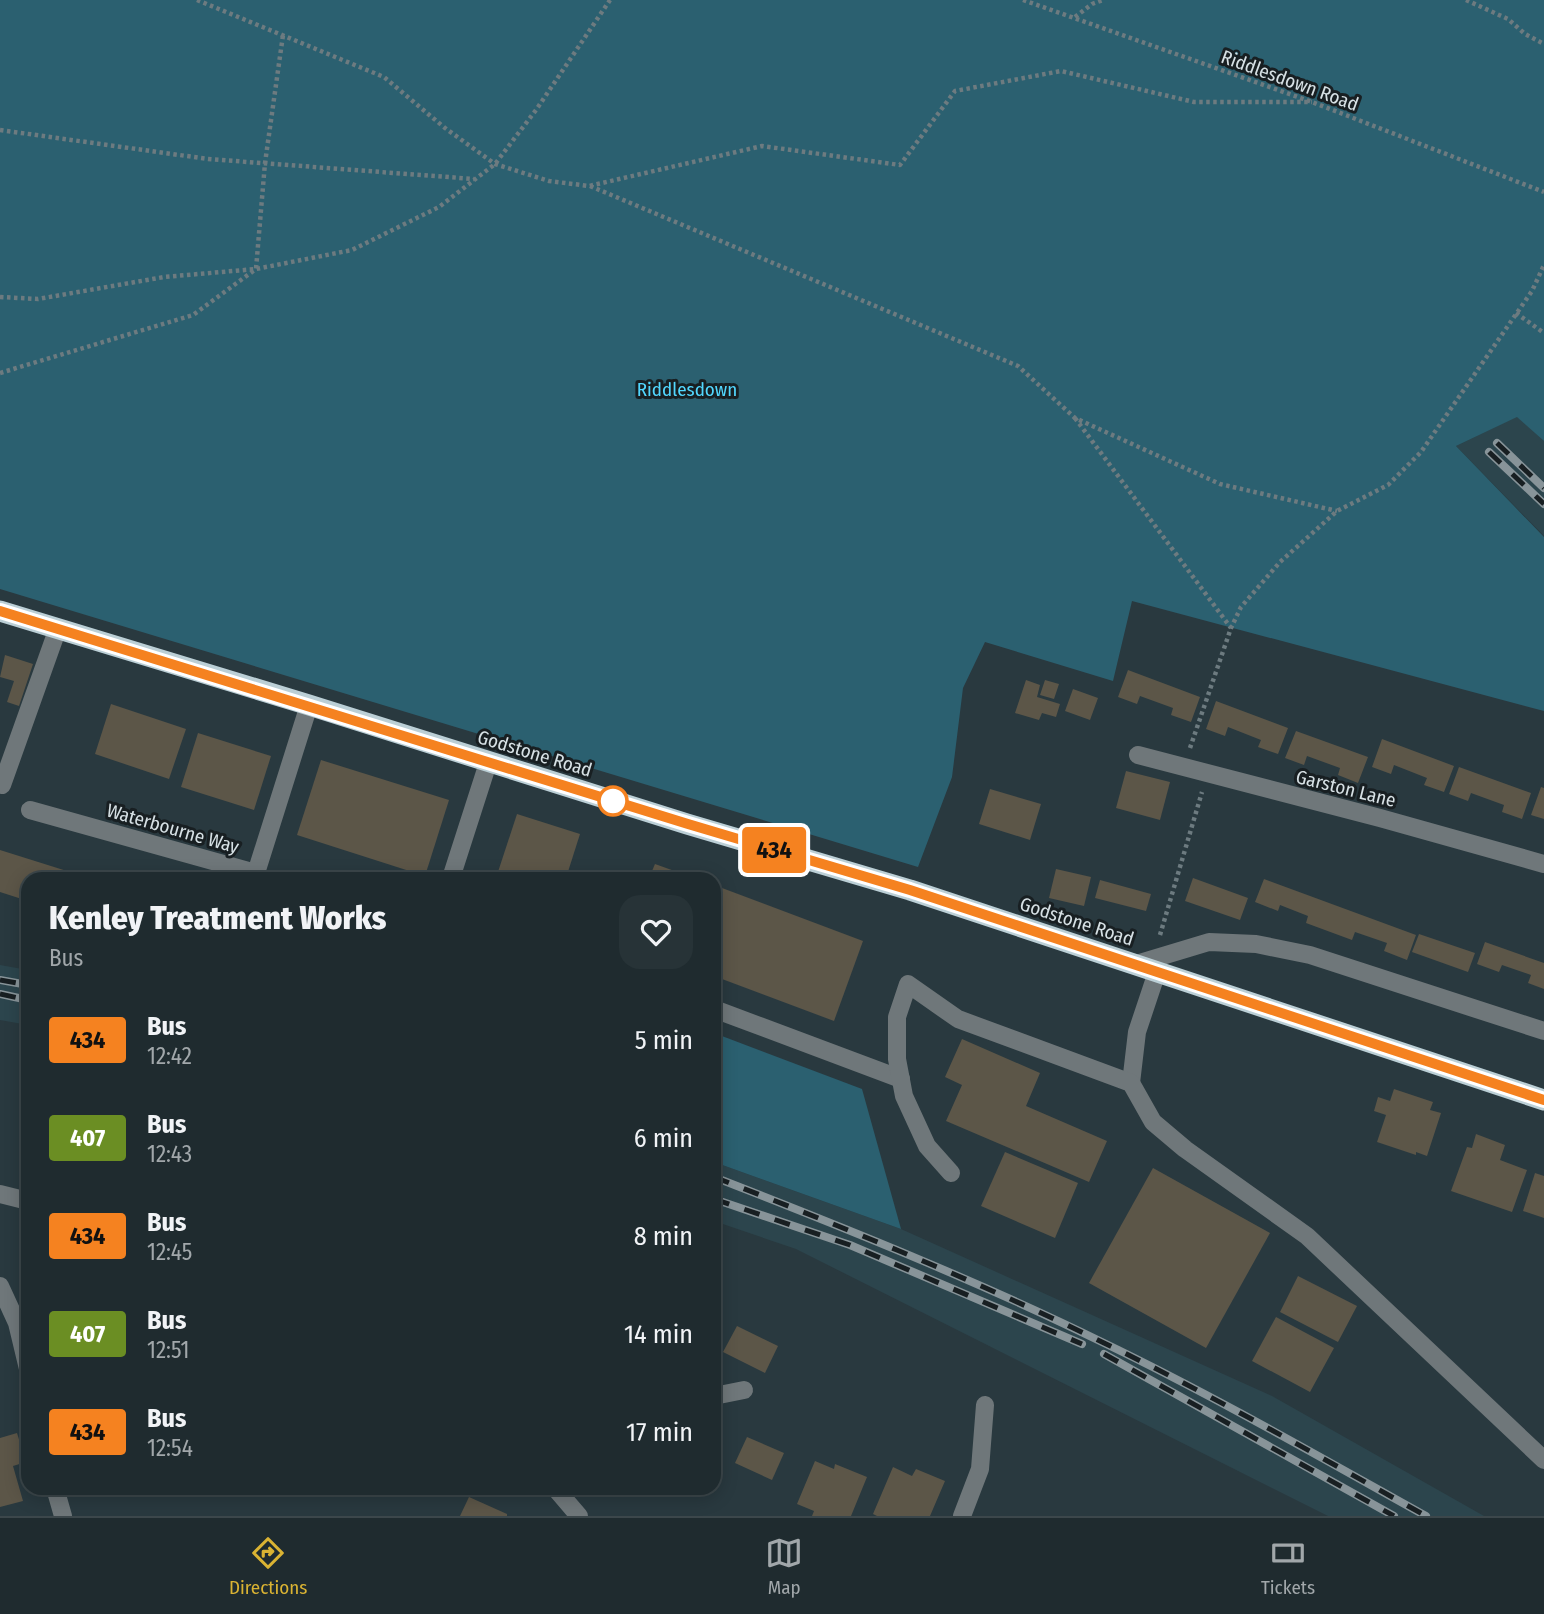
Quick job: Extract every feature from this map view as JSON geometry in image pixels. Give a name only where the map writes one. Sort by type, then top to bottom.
[{"type":"highway","name":"Godstone Road","points":[[0,611],[1149,965],[1544,1100]]},
{"type":"street","points":[[2,785],[58,628]]},
{"type":"street","name":"Waterbourne Way","points":[[256,872],[309,705]]},
{"type":"street","name":"Garston Lane","points":[[1138,755],[1544,864]]},
{"type":"street","points":[[453,872],[488,763]]},
{"type":"street","name":"Waterbourne Way","points":[[30,810],[252,872]]},
{"type":"street","name":"Godstone Road","points":[[1149,965],[1209,942],[1256,944],[1310,955],[1544,1031]]},
{"type":"street","points":[[1149,965],[1131,1083],[1153,1122],[1185,1149],[1307,1236],[1544,1460]]},
{"type":"street","points":[[951,1173],[928,1146],[904,1096],[897,1059],[897,1017],[908,984],[958,1019],[1131,1083]]},
{"type":"street","points":[[721,1012],[901,1079]]},
{"type":"street","points":[[0,1194],[21,1199]]},
{"type":"street","points":[[0,1286],[17,1323],[21,1340]]},
{"type":"street","points":[[721,1395],[744,1390]]},
{"type":"street","points":[[962,1516],[980,1469],[985,1405]]},
{"type":"street","points":[[57,1495],[63,1516]]},
{"type":"street","points":[[561,1495],[579,1516]]},
{"type":"path","points":[[197,0],[384,77],[445,128],[495,164],[549,181],[589,186],[1018,366],[1075,418],[1231,628]]},
{"type":"path","points":[[0,297],[38,299],[164,277],[256,269],[352,250],[439,207],[495,164],[536,110],[610,0]]},
{"type":"path","name":"Riddlesdown Road","points":[[1023,0],[1312,102],[1544,192]]},
{"type":"path","points":[[1074,18],[1092,4],[1103,0]]},
{"type":"path","points":[[1466,0],[1508,19],[1525,34],[1544,44]]},
{"type":"path","points":[[0,373],[192,315],[256,269],[265,163],[283,35]]},
{"type":"path","points":[[589,186],[762,146],[900,165],[955,91],[1061,71],[1194,102],[1312,102]]},
{"type":"path","points":[[0,130],[208,159],[474,179]]},
{"type":"path","points":[[1183,768],[1231,628],[1241,607],[1280,562],[1337,511],[1388,485],[1421,452],[1532,291],[1544,265]]},
{"type":"path","points":[[1516,313],[1544,333]]},
{"type":"path","points":[[1075,418],[1220,484],[1337,511]]},
{"type":"path","points":[[1149,965],[1207,775]]},
{"type":"shaded area","points":[[1518,416],[1544,441],[1544,536],[1456,446]]},
{"type":"shaded area","points":[[0,965],[21,969],[21,1024],[0,1020]]},
{"type":"shaded area","points":[[721,1165],[901,1229],[1272,1396],[1484,1516],[1328,1516],[796,1249],[721,1223]]},
{"type":"green space","name":"Riddlesdown","points":[[0,0],[1544,0],[1544,441],[1517,417],[1456,446],[1544,537],[1544,711],[1132,601],[1113,681],[985,642],[963,688],[952,777],[918,867],[0,589]]},
{"type":"green space","points":[[721,1036],[862,1089],[901,1229],[721,1165]]},
{"type":"building","points":[[5,655],[33,664],[19,706],[7,702],[14,681],[0,677]]},
{"type":"building","points":[[1128,670],[1200,697],[1191,722],[1171,715],[1173,708],[1140,696],[1137,704],[1118,697]]},
{"type":"building","points":[[1026,680],[1040,685],[1037,697],[1060,704],[1056,717],[1042,713],[1039,720],[1015,713]]},
{"type":"building","points":[[1045,680],[1059,684],[1054,699],[1040,695]]},
{"type":"building","points":[[1073,689],[1098,698],[1090,720],[1065,711]]},
{"type":"building","points":[[1216,701],[1288,728],[1278,754],[1258,747],[1261,740],[1228,727],[1225,736],[1206,729]]},
{"type":"building","points":[[111,704],[186,729],[169,779],[95,754]]},
{"type":"building","points":[[1296,731],[1368,757],[1358,783],[1338,775],[1340,768],[1307,756],[1304,765],[1285,758]]},
{"type":"building","points":[[198,733],[271,756],[254,810],[181,787]]},
{"type":"building","points":[[1382,739],[1454,766],[1444,792],[1424,785],[1427,778],[1394,765],[1391,774],[1372,767]]},
{"type":"building","points":[[321,760],[449,800],[426,872],[413,872],[297,835]]},
{"type":"building","points":[[1459,767],[1531,793],[1522,819],[1502,812],[1504,805],[1471,793],[1468,801],[1449,794]]},
{"type":"building","points":[[1126,771],[1170,782],[1160,820],[1116,808]]},
{"type":"building","points":[[1541,787],[1544,788],[1544,819],[1531,815]]},
{"type":"building","points":[[990,789],[1041,804],[1030,840],[979,824]]},
{"type":"building","points":[[517,814],[580,834],[568,872],[498,872]]},
{"type":"building","points":[[0,850],[70,872],[21,872],[21,899],[0,892]]},
{"type":"building","points":[[655,864],[677,872],[652,872]]},
{"type":"building","points":[[1056,869],[1091,877],[1084,906],[1049,898]]},
{"type":"building","points":[[1193,878],[1248,898],[1240,920],[1185,901]]},
{"type":"building","points":[[1264,879],[1416,935],[1407,960],[1384,951],[1387,943],[1355,932],[1352,940],[1306,923],[1308,916],[1280,905],[1278,911],[1255,902]]},
{"type":"building","points":[[1100,880],[1151,894],[1146,911],[1095,898]]},
{"type":"building","points":[[721,888],[863,941],[834,1021],[721,979]]},
{"type":"building","points":[[1419,934],[1475,953],[1468,972],[1412,952]]},
{"type":"building","points":[[1485,942],[1544,963],[1544,989],[1528,983],[1531,975],[1502,965],[1499,972],[1477,964]]},
{"type":"building","points":[[962,1039],[1040,1073],[1026,1106],[1107,1141],[1089,1182],[946,1121],[962,1085],[945,1077]]},
{"type":"building","points":[[1394,1089],[1433,1102],[1430,1110],[1441,1113],[1427,1156],[1377,1142],[1386,1115],[1374,1111],[1378,1097],[1390,1101]]},
{"type":"building","points":[[1476,1134],[1505,1145],[1500,1160],[1527,1170],[1512,1212],[1451,1191],[1467,1147],[1472,1148]]},
{"type":"building","points":[[1005,1152],[1078,1183],[1055,1238],[981,1206]]},
{"type":"building","points":[[1153,1168],[1270,1233],[1206,1348],[1089,1283]]},
{"type":"building","points":[[1535,1173],[1544,1176],[1544,1218],[1523,1211]]},
{"type":"building","points":[[1298,1276],[1357,1306],[1338,1342],[1280,1312]]},
{"type":"building","points":[[1276,1317],[1334,1348],[1310,1392],[1252,1361]]},
{"type":"building","points":[[737,1326],[778,1346],[765,1373],[723,1352]]},
{"type":"building","points":[[17,1433],[21,1446],[21,1464],[13,1466],[23,1501],[0,1507],[0,1438]]},
{"type":"building","points":[[747,1437],[784,1453],[772,1480],[735,1463]]},
{"type":"building","points":[[815,1461],[834,1469],[835,1464],[867,1477],[851,1516],[812,1516],[814,1511],[797,1504]]},
{"type":"building","points":[[893,1467],[912,1476],[916,1469],[945,1481],[930,1516],[873,1514]]},
{"type":"building","points":[[469,1497],[507,1514],[507,1516],[460,1516]]},
{"type":"railway","points":[[1497,443],[1544,488]]},
{"type":"railway","points":[[1489,452],[1544,504]]},
{"type":"railway","points":[[0,980],[21,984]]},
{"type":"railway","points":[[0,994],[21,998]]},
{"type":"railway","points":[[721,1180],[911,1256],[1056,1320],[1226,1405],[1426,1516]]},
{"type":"railway","points":[[721,1201],[850,1245],[1082,1344]]},
{"type":"railway","points":[[1104,1354],[1394,1516]]},
{"type":"bus line","name":"434","points":[[0,611],[309,705],[488,763],[910,890],[1544,1100]]}]
